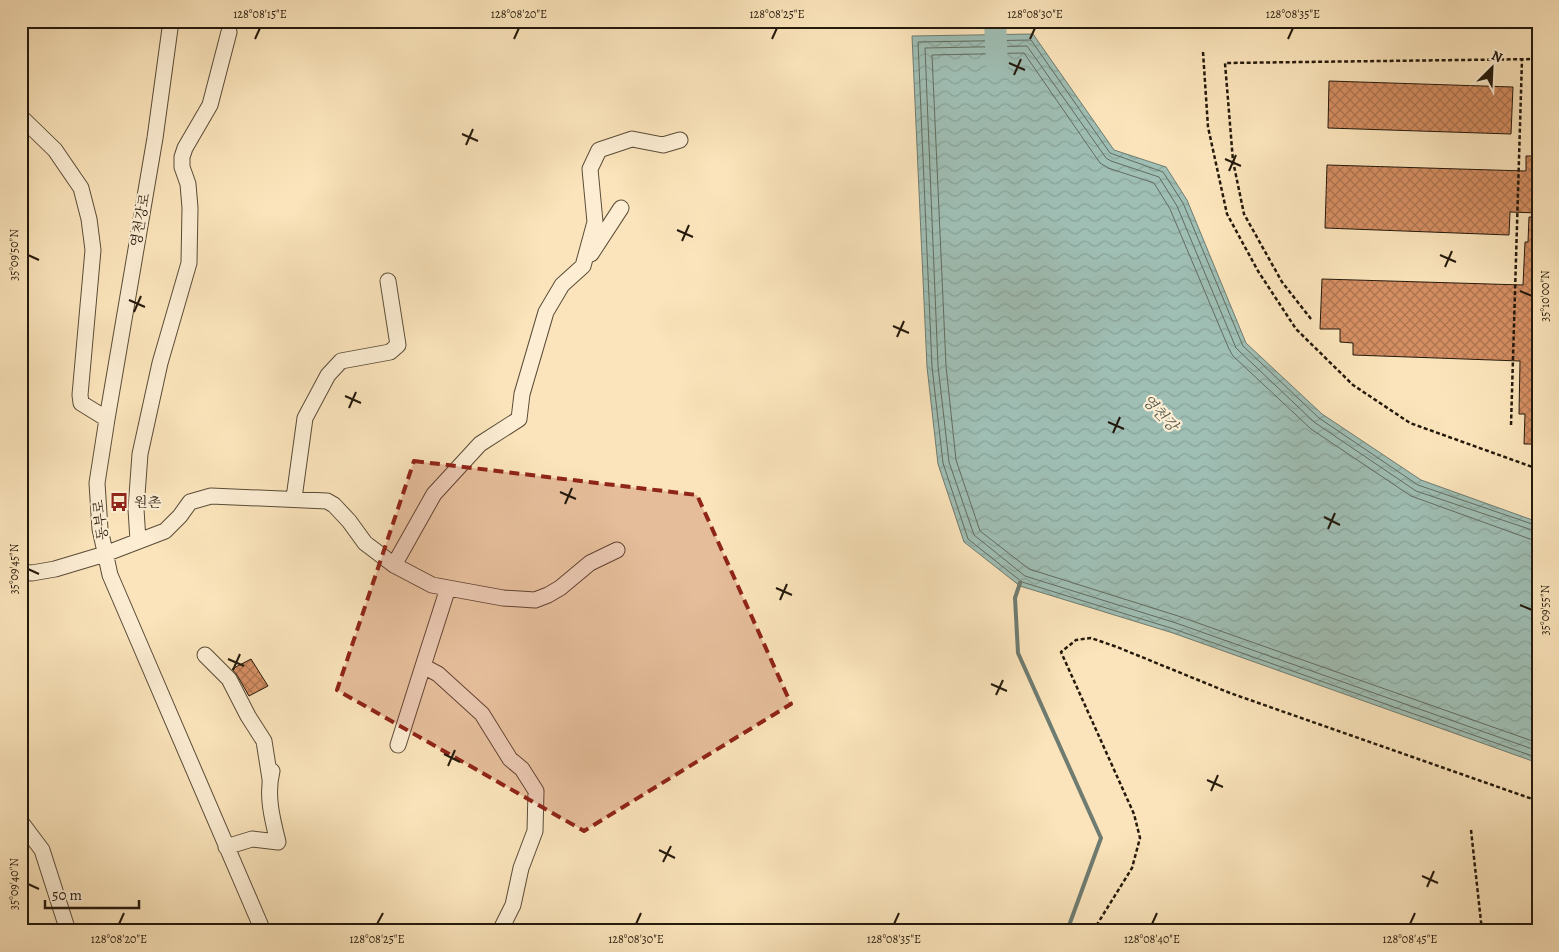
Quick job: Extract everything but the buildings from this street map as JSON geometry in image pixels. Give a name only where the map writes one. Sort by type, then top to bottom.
[{"type":"street","name":"영천강로","points":[[107,418],[155,138],[172,21]]},
{"type":"street","points":[[138,541],[136,510],[140,454],[160,362],[189,263],[190,208],[188,184],[182,168],[182,157],[185,148],[210,105],[229,32]]},
{"type":"street","points":[[21,117],[55,150],[81,188],[89,219],[93,250],[80,396],[81,403],[107,418]]},
{"type":"street","points":[[583,266],[595,222],[590,169],[599,150],[632,139],[663,145],[680,140]]},
{"type":"street","points":[[394,565],[434,494],[480,444],[519,418],[522,394],[546,312],[562,285],[583,266],[621,208]]},
{"type":"street","points":[[294,498],[305,418],[328,375],[340,361],[390,352],[398,345],[388,281]]},
{"type":"street","name":"동부로","points":[[107,418],[97,483],[100,529],[110,575],[263,931]]},
{"type":"street","points":[[21,572],[32,573],[55,569],[105,554],[165,531],[180,516],[190,502],[211,496],[294,498],[327,501],[334,505],[349,521],[365,543],[394,565],[432,586],[503,598],[535,600],[560,588],[590,563],[617,550]]},
{"type":"street","points":[[398,745],[448,588]]},
{"type":"street","points":[[205,655],[229,679],[248,716],[264,741],[270,779],[270,811],[278,842],[252,839],[226,847]]},
{"type":"street","points":[[423,666],[438,674],[482,714],[510,758],[522,769],[536,791],[535,832],[521,868],[513,905],[500,931]]},
{"type":"street","points":[[270,779],[275,757]]},
{"type":"street","points":[[21,822],[42,850],[68,931]]},
{"type":"path","points":[[1203,52],[1208,127],[1227,214],[1258,271],[1296,329],[1353,385],[1410,423],[1538,469]]},
{"type":"path","points":[[1311,319],[1282,282],[1244,214],[1233,161],[1224,63],[1538,58]]},
{"type":"path","points":[[1511,425],[1522,59]]},
{"type":"path","points":[[1093,931],[1132,868],[1140,838],[1134,814],[1061,652],[1076,640],[1091,638],[1117,647],[1230,693],[1538,801]]},
{"type":"path","points":[[1471,830],[1482,931]]},
{"type":"highlighted area","points":[[414,461],[697,495],[791,704],[584,831],[337,690]]},
{"type":"water","name":"영천강","points":[[1033,34],[1114,150],[1166,167],[1187,200],[1246,343],[1322,414],[1421,480],[1538,522],[1538,763],[1173,633],[1020,586],[964,542],[938,464],[927,367],[912,36]]},
{"type":"waterway","name":"영천강","points":[[995,21],[997,64]]},
{"type":"waterway","points":[[1020,583],[1015,598],[1018,653],[1101,838],[1067,931]]},
{"type":"place","name":"원촌","points":[[119,502]]}]
